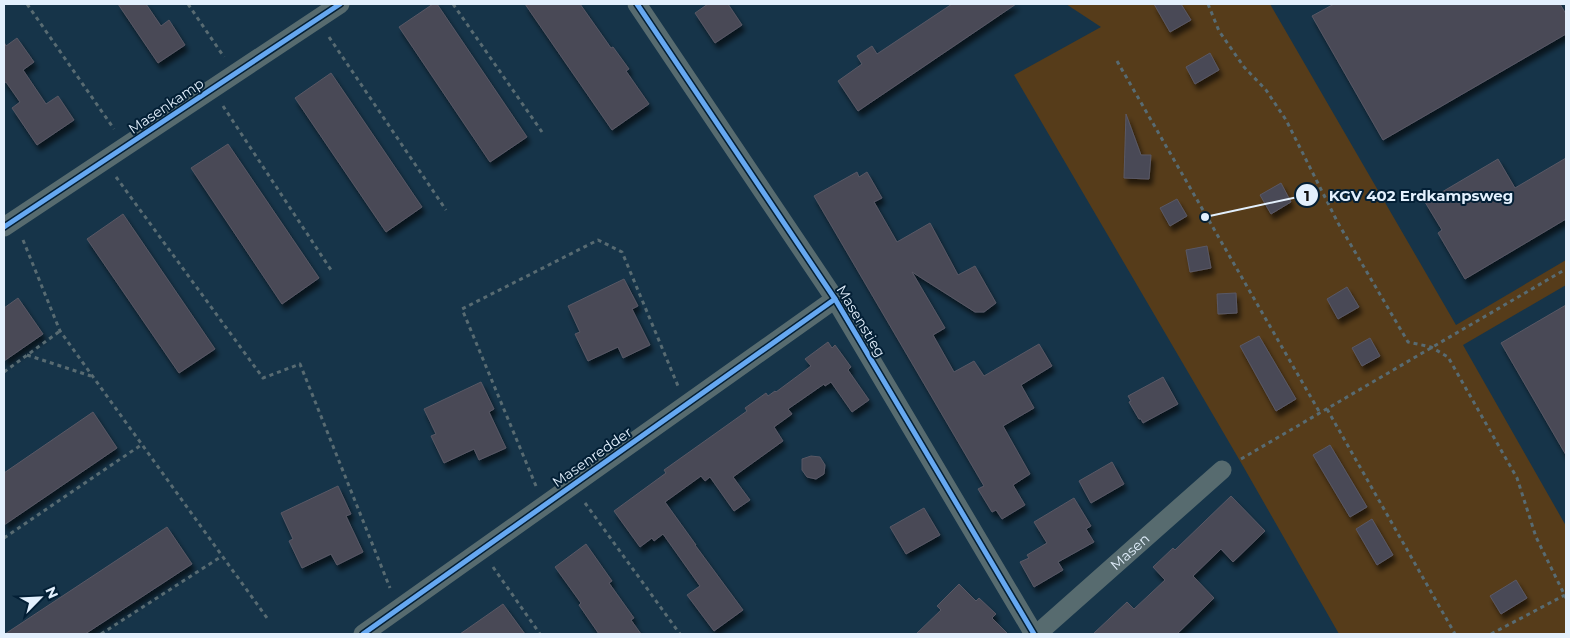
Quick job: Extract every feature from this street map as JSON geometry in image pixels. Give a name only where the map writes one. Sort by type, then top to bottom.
[{"type":"street","name":"Masenkamp","points":[[9,224],[340,4]]},
{"type":"street","name":"Masenstieg","points":[[637,4],[835,299],[1036,634]]},
{"type":"street","name":"Masenredder","points":[[363,634],[835,299]]},
{"type":"street","name":"Masen","points":[[1036,634],[1222,470]]},
{"type":"path","points":[[28,4],[126,146]]},
{"type":"path","points":[[188,4],[235,74]]},
{"type":"path","points":[[454,4],[542,132]]},
{"type":"path","points":[[1208,4],[1219,30],[1244,67],[1266,90],[1286,120],[1338,223],[1408,342],[1431,347],[1448,358],[1517,478],[1536,537],[1566,596],[1491,634]]},
{"type":"path","points":[[317,19],[446,210]]},
{"type":"path","points":[[1118,61],[1320,413]]},
{"type":"path","points":[[212,89],[331,270]]},
{"type":"path","points":[[104,161],[262,378],[300,364],[398,609]]},
{"type":"path","points":[[9,224],[60,331],[266,618]]},
{"type":"path","points":[[545,505],[462,309],[598,240],[622,252],[686,405]]},
{"type":"path","points":[[1222,470],[1566,269]]},
{"type":"path","points":[[4,372],[60,331]]},
{"type":"path","points":[[27,355],[92,376]]},
{"type":"path","points":[[1327,409],[1455,634]]},
{"type":"path","points":[[4,538],[141,445]]},
{"type":"path","points":[[572,486],[680,634]]},
{"type":"path","points":[[481,550],[540,634]]},
{"type":"path","points":[[100,634],[222,556]]},
{"type":"shaded area","points":[[1066,4],[1270,4],[1456,325],[1566,260],[1566,285],[1463,345],[1566,526],[1566,634],[1339,634],[1014,75],[1101,27]]},
{"type":"building","points":[[118,4],[146,4],[161,26],[169,20],[185,45],[158,63]]},
{"type":"building","points":[[433,4],[437,4],[527,137],[490,162],[399,27]]},
{"type":"building","points":[[525,4],[580,4],[611,48],[613,47],[629,69],[626,71],[649,104],[612,130]]},
{"type":"building","points":[[708,4],[728,4],[742,25],[715,43],[695,13]]},
{"type":"building","points":[[952,4],[1016,4],[858,111],[838,81],[862,64],[857,56],[872,46],[877,54]]},
{"type":"building","points":[[1154,4],[1181,4],[1191,20],[1170,32]]},
{"type":"building","points":[[1334,4],[1560,4],[1566,14],[1566,34],[1383,140],[1312,16]]},
{"type":"building","points":[[17,38],[34,62],[23,70],[46,104],[58,96],[74,120],[37,145],[12,108],[20,102],[6,82],[4,83],[4,42],[6,46]]},
{"type":"building","points":[[1210,53],[1219,70],[1195,84],[1186,67]]},
{"type":"building","points":[[331,73],[422,207],[386,232],[295,98]]},
{"type":"building","points":[[1126,114],[1141,155],[1151,155],[1149,179],[1124,178]]},
{"type":"building","points":[[228,144],[319,278],[282,304],[191,168]]},
{"type":"building","points":[[1566,158],[1566,219],[1465,279],[1438,233],[1442,230],[1425,202],[1498,159],[1515,188]]},
{"type":"building","points":[[857,172],[859,177],[867,172],[882,198],[874,202],[897,242],[930,223],[958,275],[975,266],[996,303],[984,312],[975,312],[912,272],[945,328],[933,335],[954,372],[974,361],[984,376],[1039,344],[1052,366],[1021,385],[1034,408],[1003,426],[1030,474],[1013,485],[1025,505],[1002,519],[996,510],[992,512],[978,489],[984,486],[814,196]]},
{"type":"building","points":[[1281,183],[1291,202],[1271,214],[1260,195]]},
{"type":"building","points":[[1177,199],[1187,216],[1170,226],[1160,208]]},
{"type":"building","points":[[123,214],[215,349],[179,373],[87,239]]},
{"type":"building","points":[[1207,246],[1211,268],[1190,272],[1186,250]]},
{"type":"building","points":[[624,279],[638,306],[632,309],[650,345],[623,358],[618,347],[588,361],[575,334],[580,332],[568,306]]},
{"type":"building","points":[[1347,287],[1359,307],[1338,319],[1327,299]]},
{"type":"building","points":[[1236,293],[1237,313],[1218,314],[1217,294]]},
{"type":"building","points":[[18,298],[43,334],[4,361],[4,308]]},
{"type":"building","points":[[1566,305],[1566,455],[1501,343]]},
{"type":"building","points":[[1259,336],[1296,399],[1276,411],[1240,346]]},
{"type":"building","points":[[1370,338],[1380,356],[1362,366],[1352,348]]},
{"type":"building","points":[[828,342],[832,348],[835,345],[851,367],[848,370],[869,400],[852,412],[831,382],[825,386],[824,384],[788,409],[792,414],[774,427],[783,441],[733,477],[750,500],[734,511],[710,477],[705,481],[701,476],[665,502],[743,610],[714,631],[687,595],[700,586],[663,534],[654,541],[652,538],[640,547],[614,511],[666,473],[664,470],[747,411],[745,408],[766,393],[768,396],[776,392],[811,366],[805,359]]},
{"type":"building","points":[[1163,377],[1178,404],[1143,423],[1129,402],[1131,401],[1128,396]]},
{"type":"building","points":[[481,382],[494,409],[489,412],[506,448],[479,460],[474,449],[444,463],[431,436],[436,434],[424,409]]},
{"type":"building","points":[[93,412],[117,448],[4,525],[4,473]]},
{"type":"building","points":[[1330,445],[1367,507],[1350,517],[1313,455]]},
{"type":"building","points":[[811,456],[820,457],[825,465],[824,474],[816,479],[807,477],[802,470],[802,459]]},
{"type":"building","points":[[1112,462],[1124,484],[1091,503],[1079,481]]},
{"type":"building","points":[[338,486],[351,514],[346,516],[363,552],[337,565],[331,554],[302,568],[289,541],[293,539],[281,513]]},
{"type":"building","points":[[1231,496],[1265,531],[1233,562],[1221,549],[1193,576],[1214,598],[1177,634],[1093,634],[1127,602],[1134,609],[1165,580],[1153,567],[1173,548],[1175,550]]},
{"type":"building","points":[[1074,498],[1091,526],[1086,529],[1094,542],[1058,562],[1063,570],[1034,587],[1020,562],[1029,558],[1027,555],[1047,543],[1034,522]]},
{"type":"building","points":[[924,508],[940,535],[906,554],[890,527]]},
{"type":"building","points":[[1372,519],[1393,555],[1377,565],[1356,529]]},
{"type":"building","points":[[167,527],[192,564],[85,634],[5,634]]},
{"type":"building","points":[[586,544],[612,581],[609,583],[634,618],[631,620],[641,634],[599,634],[579,605],[581,603],[555,567]]},
{"type":"building","points":[[1516,580],[1527,598],[1501,614],[1490,596]]},
{"type":"building","points":[[959,584],[976,601],[979,598],[996,614],[992,618],[1008,634],[916,634],[941,610],[937,606]]},
{"type":"building","points":[[503,604],[525,634],[460,634]]},
{"type":"cycle path","points":[[4,227],[340,4]]},
{"type":"cycle path","points":[[637,4],[835,299],[1034,634]]},
{"type":"cycle path","points":[[363,634],[835,299]]},
{"type":"place","name":"KGV 402 Erdkampsweg","points":[[1205,217]]}]
